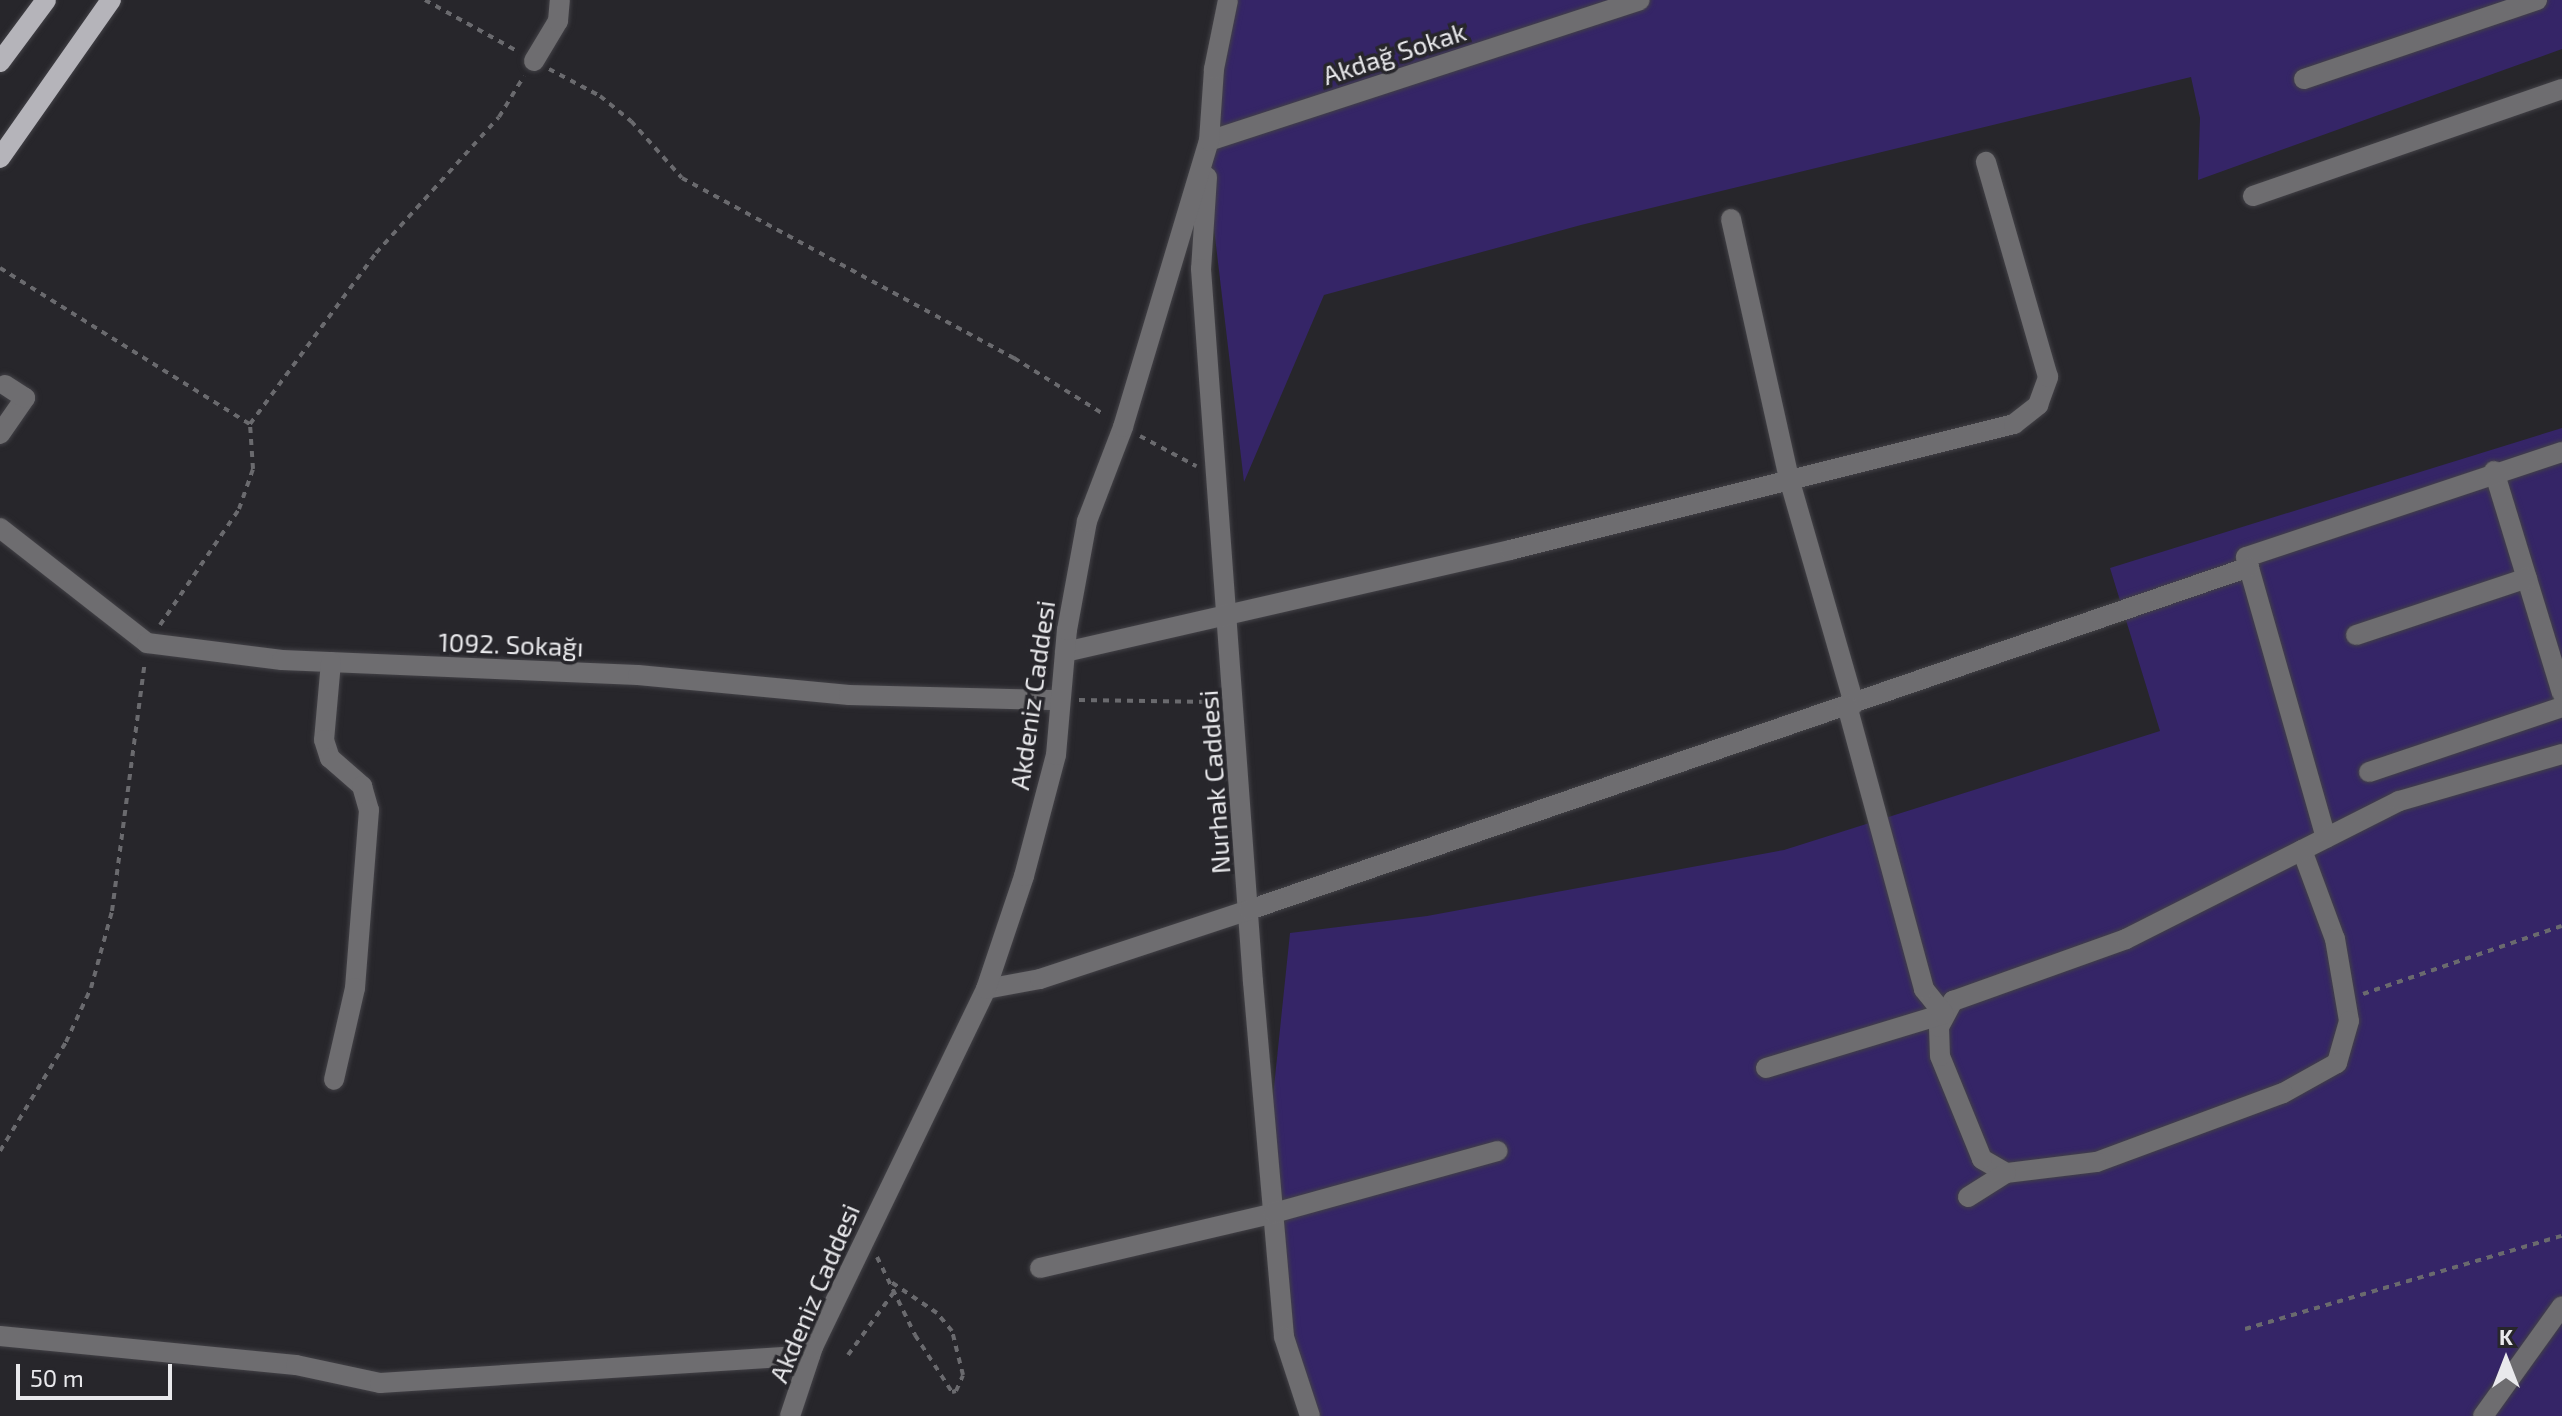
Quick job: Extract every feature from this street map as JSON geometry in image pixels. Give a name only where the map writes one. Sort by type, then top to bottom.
[{"type":"main road","points":[[0,62],[46,0]]},
{"type":"main road","points":[[0,158],[111,0]]},
{"type":"street","points":[[534,61],[558,21],[560,0]]},
{"type":"street","name":"Akdeniz Caddesi","points":[[790,1416],[810,1355],[986,989],[1032,846],[1056,755],[1065,652],[1087,521],[1123,427],[1209,141],[1214,69],[1228,0]]},
{"type":"street","name":"Akdağ Sokak","points":[[1209,141],[1640,0]]},
{"type":"street","points":[[2304,79],[2537,0]]},
{"type":"street","points":[[2253,196],[2562,89]]},
{"type":"street","name":"Nurhak Caddesi","points":[[1209,141],[1201,269],[1249,910],[1284,1337],[1310,1416]]},
{"type":"street","points":[[1065,652],[1227,617],[1790,482],[2014,424],[2045,395],[2048,377],[1986,162]]},
{"type":"street","points":[[1731,219],[1790,482],[1924,989],[1944,1014]]},
{"type":"street","points":[[0,434],[25,398],[2,386]]},
{"type":"street","points":[[2326,838],[2246,557],[2494,471],[2562,452]]},
{"type":"street","points":[[2494,471],[2562,693]]},
{"type":"street","points":[[0,528],[147,643]]},
{"type":"street","points":[[986,989],[1040,979],[1249,910],[2249,567]]},
{"type":"street","points":[[2356,635],[2527,578]]},
{"type":"street","name":"1092. Sokağı","points":[[147,643],[331,662],[638,675],[849,695],[1060,700]]},
{"type":"street","points":[[331,662],[324,740],[330,758],[362,786],[369,810],[355,988],[334,1080]]},
{"type":"street","points":[[2369,772],[2562,707]]},
{"type":"street","points":[[2006,1173],[1982,1159],[1940,1056],[1944,1014],[1953,1001],[2126,939],[2399,801],[2562,754]]},
{"type":"street","points":[[1968,1197],[2006,1173],[2096,1162],[2283,1093],[2337,1063],[2349,1036],[2346,1000],[2335,939],[2302,850]]},
{"type":"street","points":[[1766,1068],[1944,1014]]},
{"type":"street","points":[[1040,1268],[1274,1213],[1498,1151]]},
{"type":"street","points":[[2483,1416],[2562,1306]]},
{"type":"street","points":[[0,1336],[296,1365],[380,1383],[810,1355]]},
{"type":"path","points":[[425,0],[600,96],[631,121],[682,178],[1014,358],[1123,427],[1215,477]]},
{"type":"path","points":[[0,1151],[66,1042],[91,988],[112,911],[147,643],[239,509],[253,469],[250,424],[376,253],[499,117],[534,61]]},
{"type":"path","points":[[0,268],[250,424]]},
{"type":"path","points":[[1060,700],[1234,703]]},
{"type":"path","points":[[2346,1000],[2562,926]]},
{"type":"path","points":[[2245,1329],[2562,1236]]},
{"type":"path","points":[[888,1280],[937,1313],[952,1331],[963,1375],[956,1391],[952,1392],[915,1335],[894,1292],[888,1280]]},
{"type":"path","points":[[848,1355],[894,1292]]},
{"type":"shaded area","points":[[1226,0],[2562,0],[2562,49],[2198,180],[2200,118],[2191,77],[1581,225],[1324,295],[1244,482],[1204,144]]},
{"type":"shaded area","points":[[2562,428],[2562,1416],[1307,1416],[1289,1335],[1272,1106],[1290,933],[1427,916],[1784,850],[2160,731],[2110,568]]}]
